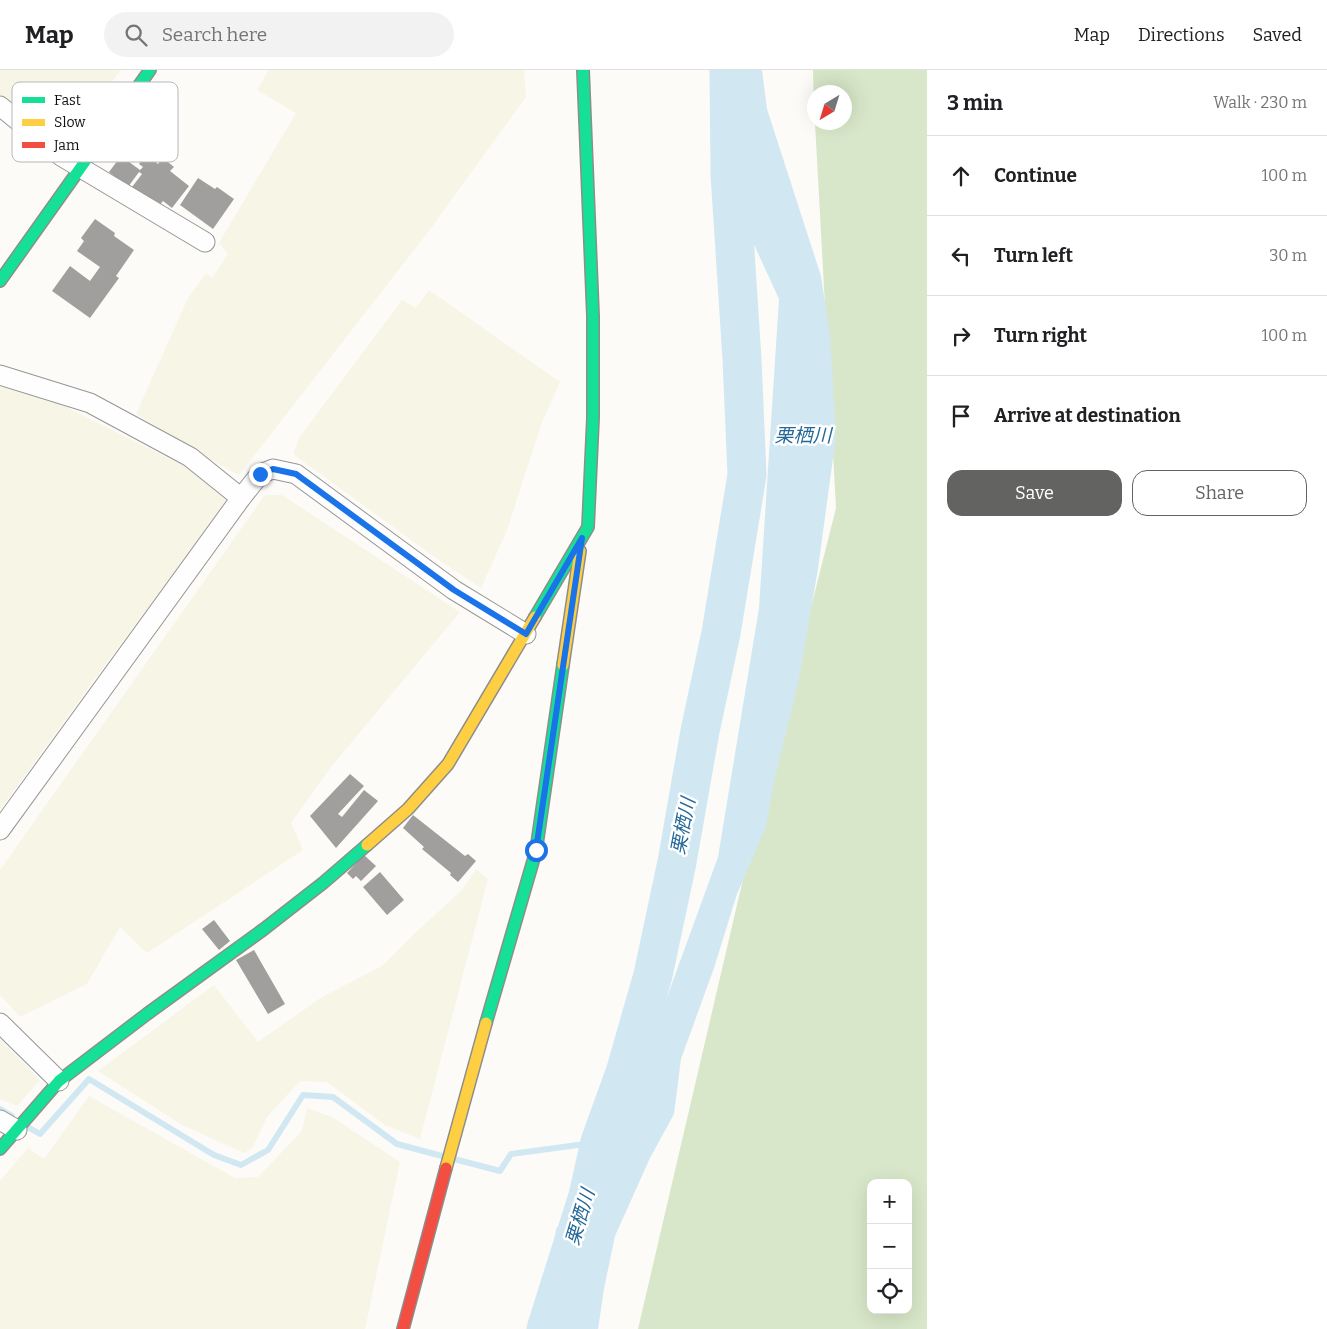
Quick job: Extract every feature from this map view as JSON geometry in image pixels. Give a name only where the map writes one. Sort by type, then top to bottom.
[{"type":"main road","points":[[142,82],[150,70]]},
{"type":"main road","points":[[0,1149],[60,1081],[323,883],[408,808],[448,764],[588,528],[593,418],[592,266],[582,70]]},
{"type":"main road","points":[[0,281],[85,162]]},
{"type":"main road","points":[[402,1329],[464,1098],[536,850],[582,538]]},
{"type":"street","points":[[0,106],[12,116]]},
{"type":"street","points":[[71,162],[205,242]]},
{"type":"street","points":[[0,375],[90,403],[190,457],[241,498]]},
{"type":"street","points":[[0,830],[241,498],[260,474],[273,469],[296,474],[454,590],[526,634]]},
{"type":"street","points":[[0,1023],[60,1081]]},
{"type":"street","points":[[0,1120],[17,1130]]},
{"type":"shaded area","points":[[0,70],[121,70],[112,82],[12,82],[12,106],[0,96]]},
{"type":"shaded area","points":[[269,70],[524,70],[526,97],[428,232],[239,475],[136,414],[188,298],[206,273],[212,278],[228,254],[219,243],[296,113],[257,90]]},
{"type":"shaded area","points":[[429,290],[560,382],[542,422],[507,530],[481,588],[436,558],[293,454],[299,438],[402,300],[416,308]]},
{"type":"shaded area","points":[[0,386],[58,403],[196,472],[226,500],[206,531],[105,665],[0,810]]},
{"type":"shaded area","points":[[265,495],[282,495],[460,612],[331,767],[291,823],[303,850],[147,953],[120,927],[87,984],[20,1017],[0,995],[0,870]]},
{"type":"shaded area","points":[[476,869],[488,879],[420,1139],[385,1125],[327,1082],[300,1081],[267,1117],[252,1148],[244,1153],[182,1125],[98,1071],[214,985],[258,1042],[322,997],[382,966],[462,890]]},
{"type":"shaded area","points":[[0,1039],[40,1080],[17,1106],[0,1099]]},
{"type":"shaded area","points":[[89,1096],[235,1178],[258,1177],[302,1131],[307,1108],[332,1117],[400,1162],[365,1329],[0,1329],[0,1181],[28,1148],[44,1159]]},
{"type":"green space","points":[[813,70],[927,70],[927,1329],[638,1329],[747,862],[836,508],[815,130],[852,130],[852,85],[813,85]]},
{"type":"water","name":"栗栖川","points":[[711,70],[762,70],[767,109],[821,276],[830,335],[836,436],[818,569],[798,684],[774,782],[766,827],[737,894],[714,968],[681,1059],[674,1114],[650,1158],[615,1236],[598,1329],[543,1329],[556,1229],[611,1151],[718,857],[759,608],[779,299],[724,179]]},
{"type":"building","points":[[116,162],[129,162],[140,170],[143,167],[139,164],[140,162],[156,162],[158,164],[160,162],[168,162],[174,167],[170,171],[189,186],[172,208],[163,201],[157,208],[132,187],[142,174],[139,172],[128,187],[109,172]]},
{"type":"building","points":[[198,178],[215,189],[217,187],[234,199],[213,229],[180,205]]},
{"type":"building","points":[[95,219],[134,250],[116,276],[119,278],[90,318],[52,291],[70,266],[90,281],[100,267],[77,251],[84,241],[81,238]]},
{"type":"building","points":[[350,774],[364,786],[338,814],[342,817],[364,790],[378,801],[336,848],[310,816]]},
{"type":"building","points":[[413,815],[465,856],[468,854],[476,861],[458,882],[450,875],[451,873],[422,849],[424,847],[403,828]]},
{"type":"building","points":[[364,855],[376,866],[361,881],[356,876],[353,879],[347,873]]},
{"type":"building","points":[[380,872],[404,900],[387,915],[363,887]]},
{"type":"building","points":[[214,920],[230,941],[219,950],[202,929]]},
{"type":"building","points":[[254,950],[285,1004],[268,1014],[236,960]]},
{"type":"waterway","name":"栗栖川","points":[[546,1329],[588,1196],[600,1142],[625,1073],[653,975],[677,862],[700,731],[721,633],[747,475],[742,359],[730,174],[729,70]]},
{"type":"waterway","points":[[26,1126],[40,1134],[89,1079],[214,1155],[241,1165],[268,1150],[303,1095],[333,1097],[397,1144],[442,1156]]},
{"type":"waterway","points":[[0,1109],[12,1116]]},
{"type":"waterway","points":[[454,1159],[500,1171],[511,1154],[600,1142]]},
{"type":"traffic: fast","points":[[141,82],[150,70]]},
{"type":"traffic: fast","points":[[535,617],[588,527],[593,418],[593,316],[583,70]]},
{"type":"traffic: fast","points":[[0,281],[85,162]]},
{"type":"traffic: fast","points":[[486,1023],[536,851],[563,665]]},
{"type":"traffic: fast","points":[[0,1149],[59,1081],[264,929],[323,883],[367,845]]},
{"type":"traffic: slow","points":[[563,665],[580,551]]},
{"type":"traffic: slow","points":[[367,845],[408,809],[448,764],[535,617]]},
{"type":"traffic: slow","points":[[446,1168],[486,1023]]},
{"type":"traffic: jam","points":[[403,1329],[446,1168]]},
{"type":"route","points":[[260,474],[273,469],[296,474],[454,590],[526,634],[582,538],[536,850]]}]
